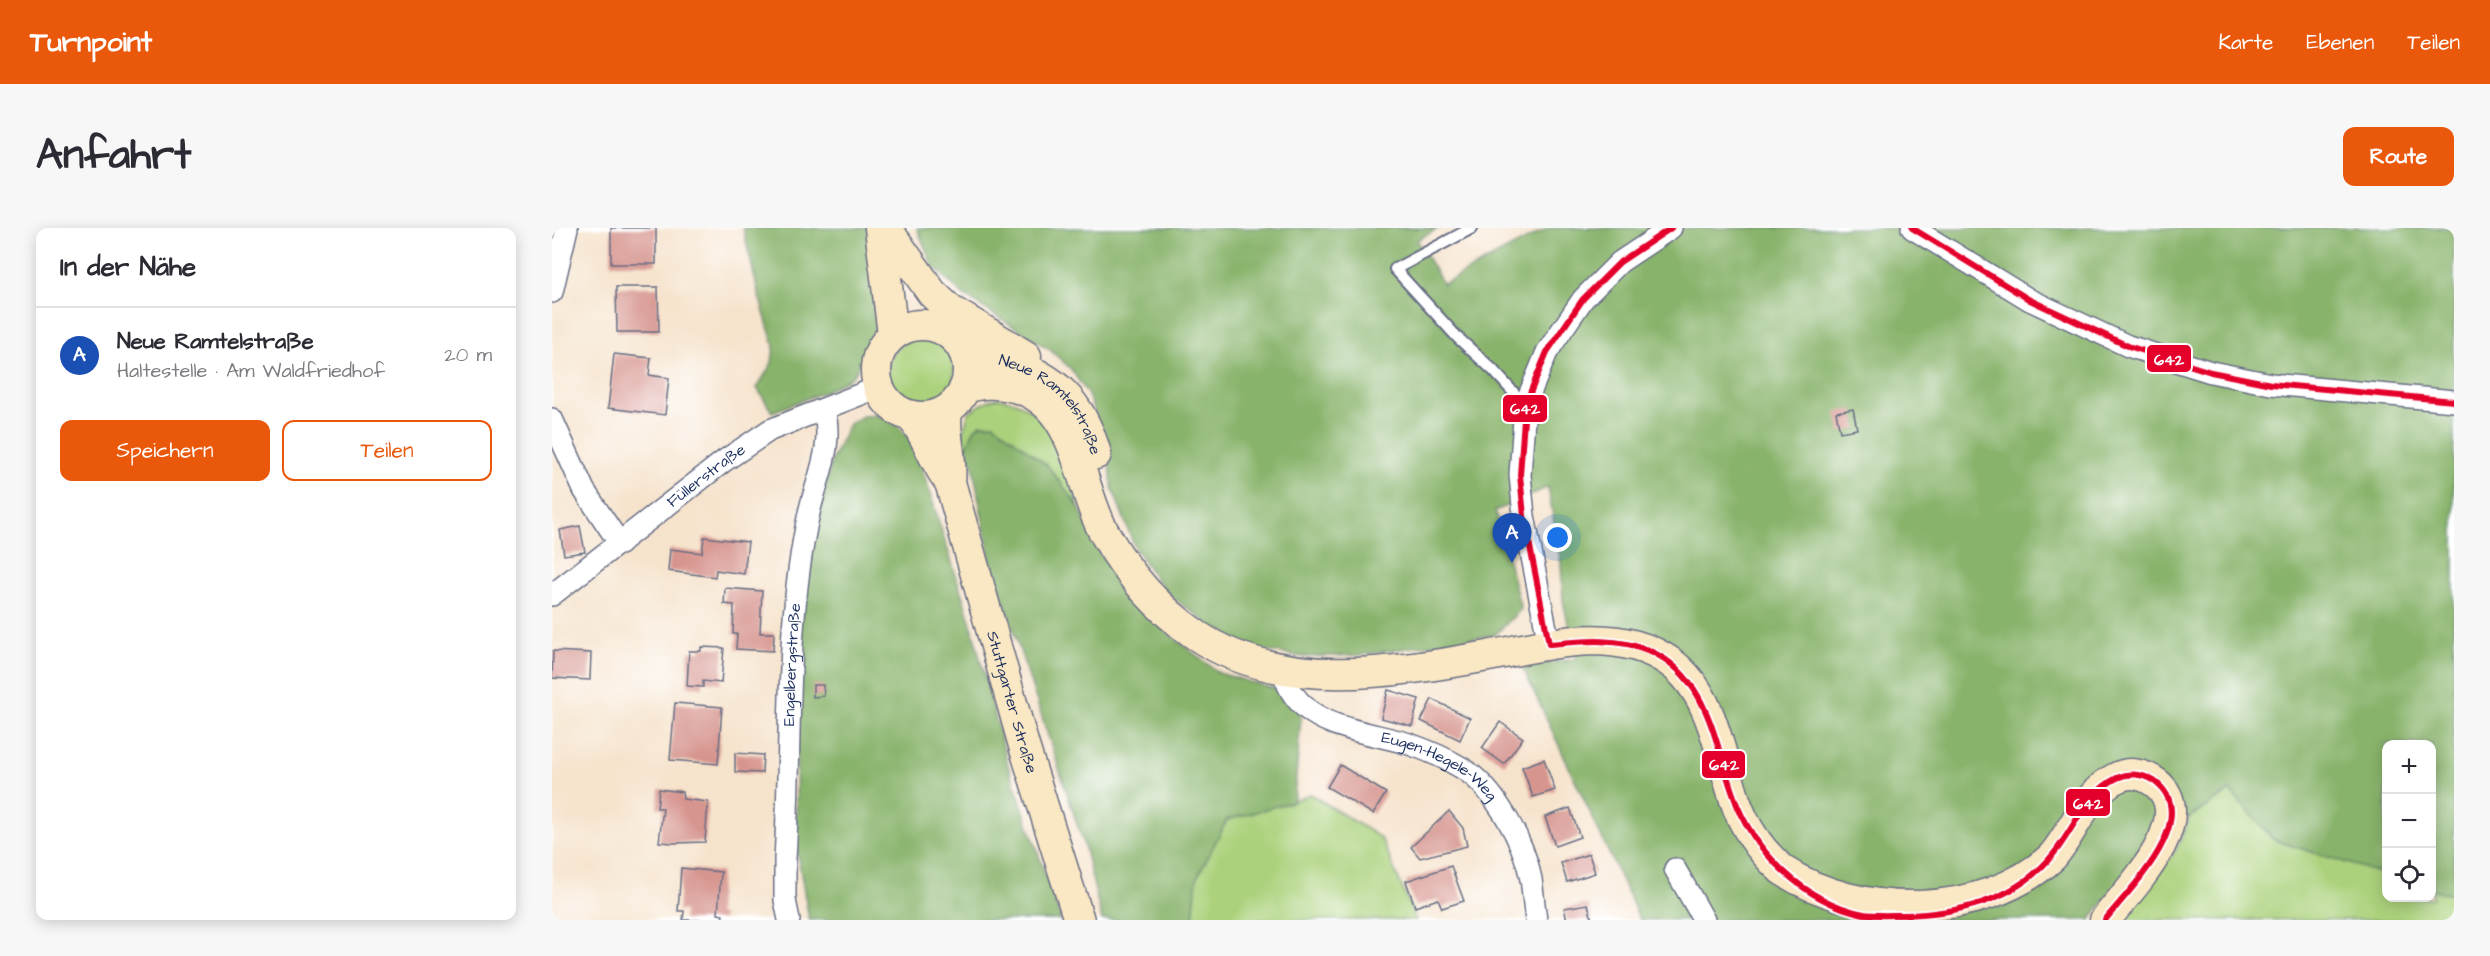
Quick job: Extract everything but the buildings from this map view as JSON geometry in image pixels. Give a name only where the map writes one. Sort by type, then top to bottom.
[{"type":"main road","points":[[883,228],[920,316],[929,325],[949,334],[964,351],[968,363],[968,377],[956,400],[930,418],[911,416],[891,406],[879,387],[876,364],[879,353],[893,334],[910,326],[929,325]]},
{"type":"main road","points":[[883,228],[893,334]]},
{"type":"main road","points":[[883,228],[932,293],[950,310],[1020,350],[1043,376]]},
{"type":"main road","name":"Neue Ramtelstraße","points":[[964,351],[1020,366],[1043,376],[1064,391],[1079,412],[1094,446],[1124,561]]},
{"type":"main road","name":"Neue Ramtelstraße","points":[[956,400],[988,382],[1027,391],[1049,407],[1076,452],[1096,516],[1106,537],[1149,596],[1195,634],[1239,657],[1282,668],[1347,673],[1405,669],[1575,641],[1627,642],[1655,652],[1680,670],[1703,704],[1714,730],[1736,802],[1748,828],[1764,851],[1784,872],[1806,888],[1833,903],[1863,914],[1923,920],[1953,916],[1981,907],[2010,892],[2033,876],[2054,855],[2099,789],[2121,776],[2134,774],[2147,777],[2162,788],[2170,802],[2172,818],[2154,855],[2105,920]]},
{"type":"main road","name":"Stuttgarter Straße","points":[[956,400],[945,420],[952,469],[950,482],[1004,678],[1079,920]]},
{"type":"main road","name":"Stuttgarter Straße","points":[[911,416],[919,426],[939,469],[950,482]]},
{"type":"street","points":[[552,292],[567,228]]},
{"type":"street","points":[[1549,644],[1524,516],[1520,475],[1525,405],[1547,352],[1583,299],[1620,262],[1671,228]]},
{"type":"street","points":[[1912,228],[2030,300],[2128,346],[2211,372],[2271,384],[2454,400]]},
{"type":"street","name":"Füllerstraße","points":[[552,596],[724,461],[756,439],[778,427],[879,387]]},
{"type":"street","name":"Engelbergstraße","points":[[789,920],[785,885],[794,614],[805,535],[828,443],[828,428],[824,410]]},
{"type":"street","points":[[552,418],[579,481],[620,544]]},
{"type":"street","name":"Eugen-Hegele-Weg","points":[[1282,668],[1293,695],[1313,713],[1363,733],[1411,745],[1436,755],[1464,769],[1490,794],[1506,816],[1520,846],[1530,877],[1536,920]]},
{"type":"street","points":[[1675,869],[1704,920]]},
{"type":"lane","points":[[1472,228],[1395,269],[1457,337],[1493,370],[1525,405]]},
{"type":"green space","points":[[743,228],[868,228],[878,336],[852,377],[824,392],[772,412],[757,388],[772,363],[774,346],[759,296]]},
{"type":"green space","points":[[917,228],[1439,228],[1417,240],[1443,284],[1548,228],[2454,228],[2454,896],[2436,890],[2436,740],[2382,740],[2382,874],[2274,840],[2230,791],[2190,817],[2152,821],[2149,833],[2135,859],[2090,920],[1640,920],[1522,666],[1576,659],[1563,601],[1561,563],[1548,487],[1495,511],[1521,609],[1495,635],[1360,655],[1303,657],[1255,649],[1210,625],[1172,597],[1156,579],[1135,548],[1112,487],[1108,446],[1087,393],[1071,369],[1049,349],[963,295],[932,265]]},
{"type":"green space","points":[[921,339],[934,342],[944,349],[951,359],[954,372],[951,385],[944,395],[934,402],[921,405],[908,402],[898,395],[891,385],[888,372],[891,359],[898,349],[908,342]]},
{"type":"green space","points":[[999,398],[1017,403],[1032,412],[1044,424],[1061,455],[1079,507],[994,424],[980,424],[974,430],[966,448],[963,431],[969,412],[989,400]]},
{"type":"green space","points":[[877,415],[899,427],[915,446],[970,620],[1008,765],[1061,920],[809,920],[796,846],[797,645],[810,552],[832,460],[849,424],[863,416]]},
{"type":"green space","points":[[980,424],[994,424],[1048,466],[1079,507],[1102,555],[1127,594],[1154,622],[1219,673],[1303,694],[1294,801],[1227,820],[1197,878],[1193,920],[1102,920],[1084,845],[990,559],[972,462],[966,448],[974,430]]},
{"type":"green space","points":[[2230,791],[2274,840],[2382,874],[2382,902],[2436,902],[2436,890],[2454,896],[2454,920],[2120,920],[2176,850],[2190,817]]},
{"type":"green space","points":[[1310,794],[1381,838],[1416,920],[1193,920],[1196,878],[1227,820],[1294,801]]},
{"type":"transit line","name":"642","points":[[1549,644],[1524,516],[1520,475],[1525,405],[1547,352],[1583,299],[1620,262],[1671,228]]},
{"type":"transit line","name":"642","points":[[1912,228],[2030,300],[2128,346],[2211,372],[2271,384],[2454,401]]},
{"type":"transit line","name":"642","points":[[1549,644],[1613,642],[1650,651],[1669,662],[1685,677],[1697,694],[1714,732],[1733,794],[1742,815],[1767,854],[1801,886],[1842,908],[1864,914],[1924,914],[1967,907],[1987,901],[2024,882],[2040,868],[2055,852],[2089,801],[2106,784],[2126,775],[2141,775],[2150,779],[2167,796],[2171,814],[2167,833],[2145,872],[2105,920]]},
{"type":"place","name":"Neue Ramtelstraße","points":[[1512,563]]}]
